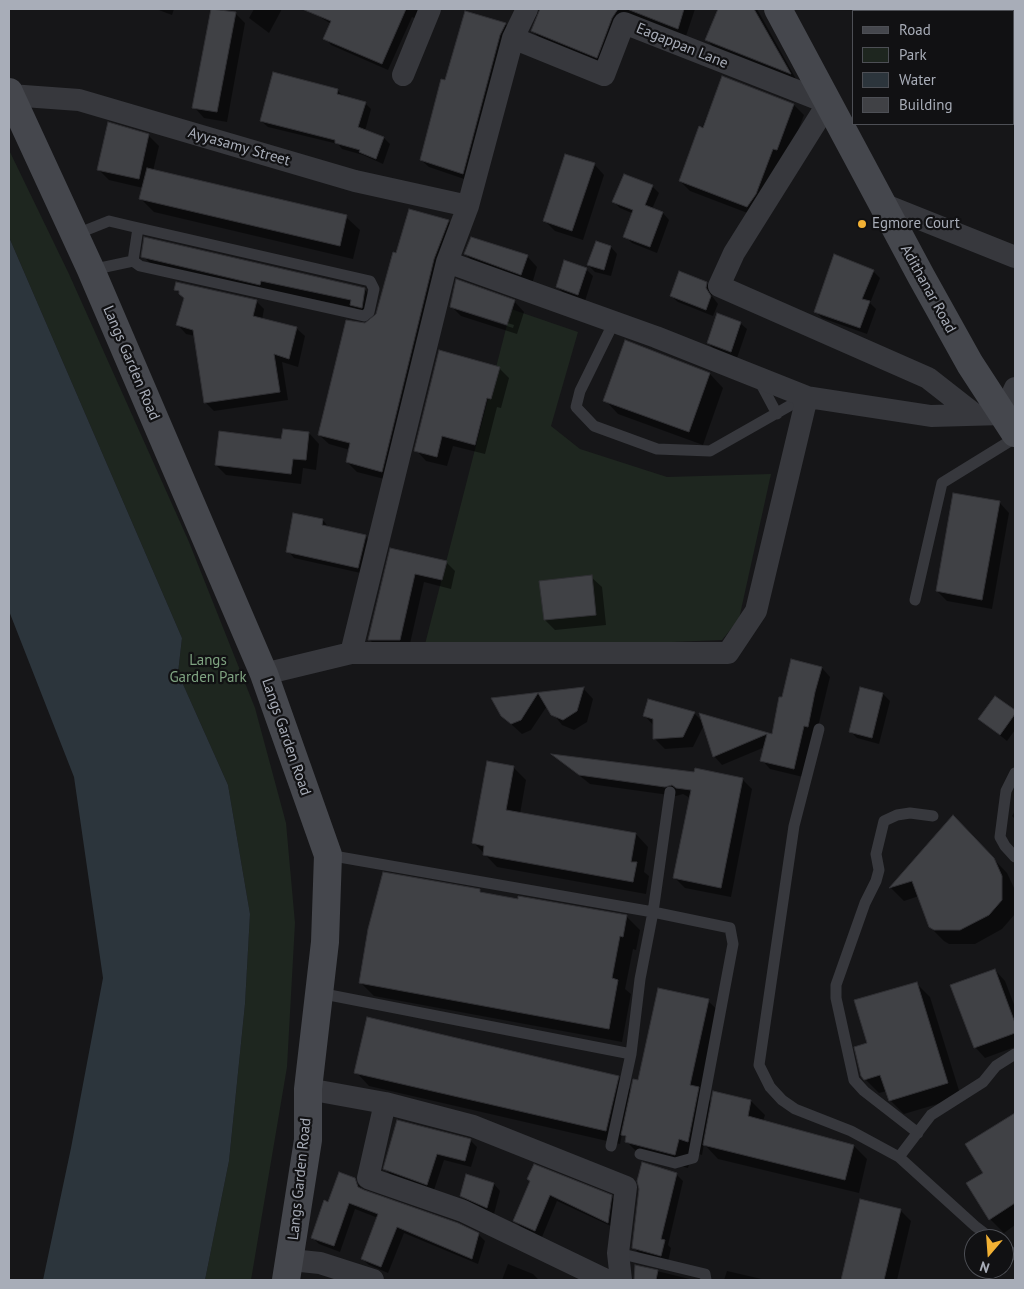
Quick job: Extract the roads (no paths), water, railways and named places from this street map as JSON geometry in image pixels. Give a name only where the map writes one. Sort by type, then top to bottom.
[{"type":"street","points":[[404,75],[430,9]]},
{"type":"street","points":[[351,653],[447,262],[468,206],[513,38],[527,9]]},
{"type":"street","name":"Adithanar Road","points":[[778,9],[839,110],[880,203],[970,364],[1009,423]]},
{"type":"street","name":"Eagappan Lane","points":[[513,38],[604,75],[624,23],[839,110]]},
{"type":"street","name":"Ayyasamy Street","points":[[9,94],[79,100],[355,181],[468,206]]},
{"type":"street","name":"Langs Garden Road","points":[[9,94],[91,270],[264,674],[328,855],[325,942],[308,1089],[308,1140],[288,1270]]},
{"type":"street","points":[[839,110],[734,253],[719,286],[928,378],[974,414]]},
{"type":"street","points":[[880,203],[1015,257]]},
{"type":"street","points":[[447,262],[656,337],[807,396],[931,416],[974,414],[1009,423],[1015,388]]},
{"type":"street","points":[[264,674],[351,653],[728,653],[756,612],[807,396]]},
{"type":"street","points":[[308,1089],[385,1103],[473,1126],[626,1187],[618,1253],[621,1280]]},
{"type":"street","points":[[385,1103],[368,1178],[463,1211],[606,1280]]},
{"type":"street","points":[[288,1270],[320,1263],[373,1280]]},
{"type":"lane","points":[[74,234],[109,221],[370,282],[374,288],[369,312],[364,316],[140,266],[133,261],[91,270]]},
{"type":"lane","points":[[133,261],[138,228]]},
{"type":"lane","points":[[776,414],[761,384],[614,324],[580,391],[576,407],[594,426],[658,449],[710,450],[776,414],[807,396]]},
{"type":"lane","points":[[915,600],[942,482],[1015,438]]},
{"type":"lane","points":[[819,729],[794,826],[760,1065],[770,1087],[794,1110],[851,1131],[899,1156],[978,1229]]},
{"type":"lane","points":[[1015,773],[1006,791],[1000,836],[1005,846],[1015,857]]},
{"type":"lane","points":[[611,1146],[631,1054],[640,980],[653,912],[670,792]]},
{"type":"lane","points":[[918,1133],[864,1091],[854,1080],[836,998],[836,985],[865,903],[876,881],[879,870],[876,854],[884,821],[897,815],[910,813],[933,816]]},
{"type":"lane","points":[[328,855],[653,912],[730,928],[732,944],[693,1158],[675,1164],[640,1154]]},
{"type":"lane","points":[[319,993],[631,1054]]},
{"type":"lane","points":[[899,1156],[931,1115],[982,1082],[996,1066],[1015,1054]]},
{"type":"lane","points":[[618,1253],[705,1274],[706,1280]]},
{"type":"water","points":[[9,237],[182,638],[178,673],[228,785],[250,914],[245,1004],[229,1161],[205,1280],[43,1280],[71,1148],[103,978],[74,777],[9,611]]},
{"type":"place","name":"Egmore Court","points":[[862,224]]},
{"type":"park label","name":"Langs Garden Park","points":[[208,670]]}]
